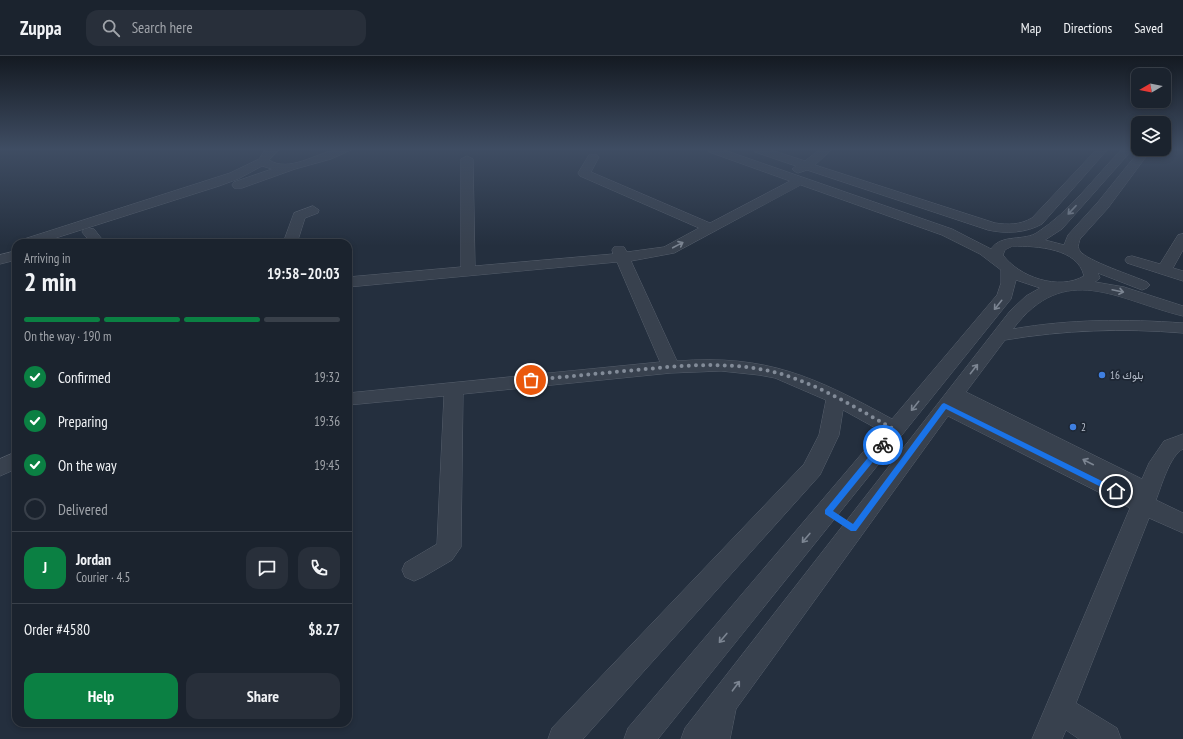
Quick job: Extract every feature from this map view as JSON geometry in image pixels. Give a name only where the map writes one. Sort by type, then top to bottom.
[{"type":"street","points":[[39,239],[218,182]]},
{"type":"street","points":[[73,239],[90,232],[244,182]]},
{"type":"street","points":[[468,182],[468,268]]},
{"type":"street","points":[[604,182],[704,225]]},
{"type":"street","points":[[352,282],[468,268],[668,250],[704,225],[783,182]]},
{"type":"street","points":[[818,182],[946,232],[984,251],[1003,266],[1032,281],[1118,290],[1183,311]]},
{"type":"street","points":[[821,182],[964,231],[1013,242]]},
{"type":"street","points":[[827,182],[993,227],[1014,228],[1031,225],[1037,221],[1073,182]]},
{"type":"street","points":[[1029,242],[1041,237],[1057,226],[1098,182]]},
{"type":"street","points":[[1072,254],[1072,238],[1121,182]]},
{"type":"street","points":[[291,239],[299,216],[313,210]]},
{"type":"street","points":[[90,232],[95,239]]},
{"type":"street","points":[[1164,270],[1183,238]]},
{"type":"street","points":[[639,739],[1005,296],[1009,283],[1003,266],[996,255],[997,249],[1003,244],[1013,242],[1029,242],[1051,246],[1072,254],[1087,263],[1117,276],[1183,299]]},
{"type":"street","points":[[0,251],[12,247]]},
{"type":"street","points":[[621,254],[671,367]]},
{"type":"street","points":[[0,260],[12,256]]},
{"type":"street","points":[[1132,260],[1183,276]]},
{"type":"street","points":[[696,739],[998,336],[1026,302],[1041,293],[1087,283],[1092,278],[1092,271],[1087,263]]},
{"type":"street","points":[[352,273],[468,268]]},
{"type":"street","points":[[998,336],[1073,326],[1115,324],[1183,328]]},
{"type":"street","points":[[352,399],[671,367],[701,365],[747,367],[778,373],[808,383],[895,430]]},
{"type":"street","points":[[414,570],[444,553],[449,547],[454,388]]},
{"type":"street","points":[[563,739],[812,469],[829,435],[836,397]]},
{"type":"street","points":[[949,400],[1145,498],[1183,524]]},
{"type":"street","points":[[1047,739],[1160,463],[1171,446],[1183,441]]},
{"type":"street","points":[[0,468],[12,462]]},
{"type":"street","points":[[828,512],[854,528]]},
{"type":"street","points":[[715,739],[723,704]]},
{"type":"street","points":[[1060,708],[1106,739]]},
{"type":"way so far","points":[[531,380],[701,365],[739,366],[778,373],[808,383],[895,430],[883,445]]},
{"type":"place","name":"بلوك 16","points":[[1102,375]]},
{"type":"place","name":"2","points":[[1073,427]]},
{"type":"route","points":[[883,445],[828,512],[854,528],[944,406],[1116,491]]}]
